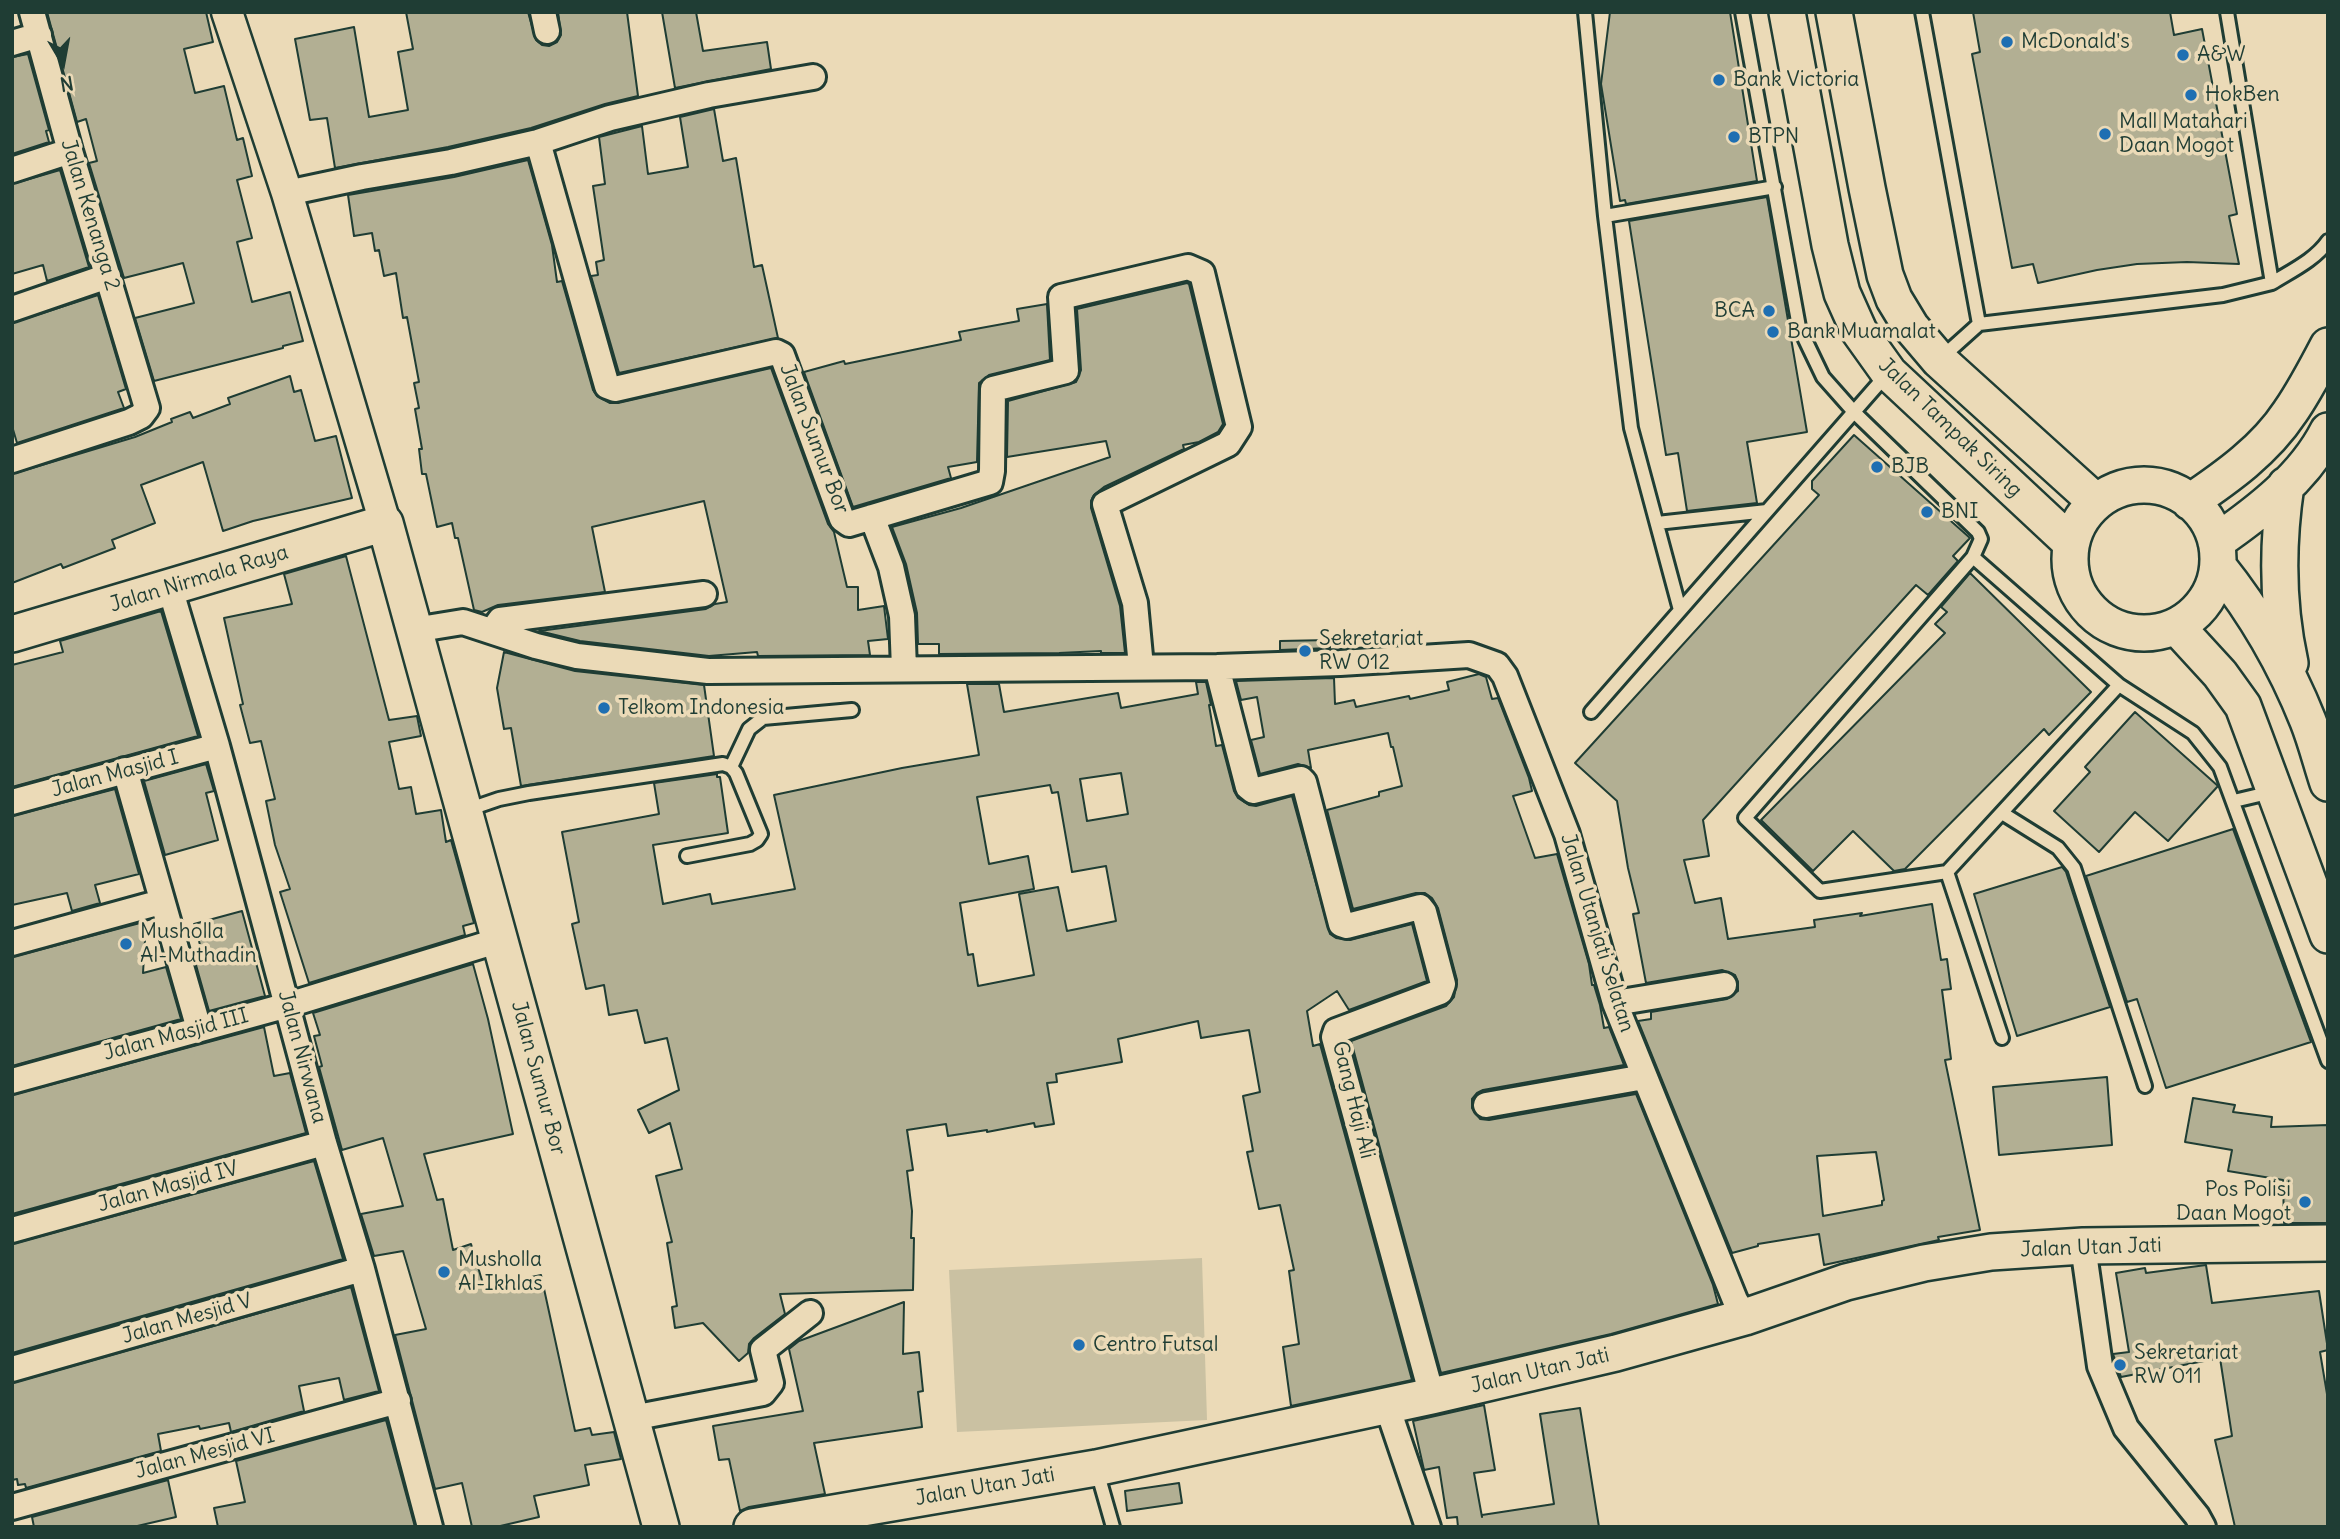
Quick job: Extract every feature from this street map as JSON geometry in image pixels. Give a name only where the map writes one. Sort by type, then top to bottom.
[{"type":"main road","name":"Jalan Tampak Siring","points":[[1787,12],[1830,245],[1842,293],[1859,331],[1889,373],[2071,544]]},
{"type":"main road","name":"Jalan Tampak Siring","points":[[1834,12],[1885,275],[1894,299],[1925,346],[1938,360],[2096,502]]},
{"type":"main road","points":[[2190,502],[2237,469],[2273,434],[2289,414],[2328,346]]},
{"type":"main road","points":[[2308,721],[2275,653],[2217,554],[2205,516],[2177,493],[2157,486],[2135,485],[2114,491],[2096,502],[2084,514],[2071,544],[2069,564],[2074,584],[2083,602],[2098,617],[2115,627],[2135,632],[2156,632],[2176,626],[2196,611],[2211,591],[2217,554],[2286,485],[2328,431]]},
{"type":"main road","points":[[2286,485],[2280,538],[2280,590],[2286,643],[2327,778]]},
{"type":"main road","name":"Jalan Nirmala Raya","points":[[12,634],[384,523]]},
{"type":"main road","name":"Jalan Sumur Bor","points":[[384,523],[425,627],[464,811],[661,1527]]},
{"type":"main road","points":[[2176,626],[2220,674],[2243,706],[2328,935]]},
{"type":"main road","name":"Jalan Utan Jati","points":[[752,1527],[1096,1468],[1432,1396],[1616,1353],[1745,1317],[1846,1282],[1924,1263],[1991,1252],[2083,1246],[2328,1242]]},
{"type":"main road","points":[[645,1527],[650,1518],[653,1501],[649,1483]]},
{"type":"street","name":"Jalan Sumur Bor","points":[[227,12],[293,191],[384,523]]},
{"type":"street","points":[[12,43],[35,24]]},
{"type":"street","name":"Jalan Kenanga 2","points":[[12,460],[129,422],[141,416],[147,408],[35,24]]},
{"type":"street","points":[[293,191],[451,162],[538,142],[610,118],[813,76]]},
{"type":"street","name":"Jalan Sumur Bor","points":[[538,142],[607,386],[615,389],[776,352],[782,355],[842,519],[849,524],[990,482],[993,389],[1066,372],[1061,297],[1188,267],[1202,274],[1239,427],[1228,444],[1105,504],[1136,603],[1141,667]]},
{"type":"street","points":[[12,170],[70,151]]},
{"type":"street","points":[[12,309],[108,276]]},
{"type":"street","points":[[872,517],[891,567],[902,616],[904,669]]},
{"type":"street","name":"Jalan Nirwana","points":[[170,588],[217,746],[324,1143],[362,1269],[430,1527]]},
{"type":"street","points":[[492,631],[500,620],[704,594]]},
{"type":"street","points":[[425,627],[463,622],[536,646],[577,656],[708,671],[1217,667]]},
{"type":"street","name":"Jalan Utanjati Selatan","points":[[1217,667],[1469,655],[1497,665],[1505,676],[1567,834],[1615,1003],[1735,1300],[1745,1317]]},
{"type":"street","name":"Gang Haji Ali","points":[[1217,667],[1248,787],[1253,791],[1301,779],[1304,782],[1341,924],[1347,926],[1420,907],[1424,912],[1443,984],[1440,992],[1336,1031],[1334,1037],[1432,1396]]},
{"type":"street","name":"Jalan Masjid I","points":[[12,802],[217,746]]},
{"type":"street","points":[[125,770],[160,902],[199,1029]]},
{"type":"street","points":[[12,943],[160,902]]},
{"type":"street","name":"Jalan Masjid III","points":[[12,1081],[288,1004],[500,940]]},
{"type":"street","points":[[1615,1003],[1724,985]]},
{"type":"street","points":[[1486,1104],[1644,1077]]},
{"type":"street","name":"Jalan Masjid IV","points":[[12,1230],[324,1143]]},
{"type":"street","points":[[2083,1246],[2100,1366],[2126,1428],[2203,1527]]},
{"type":"street","name":"Jalan Mesjid V","points":[[12,1369],[362,1269]]},
{"type":"street","points":[[632,1418],[764,1393],[771,1383],[763,1350],[810,1312]]},
{"type":"street","name":"Jalan Mesjid VI","points":[[12,1507],[398,1401]]},
{"type":"street","points":[[1387,1406],[1428,1527]]},
{"type":"lane","points":[[1585,12],[1605,216],[1632,428],[1680,610]]},
{"type":"lane","points":[[1742,12],[1798,327],[1823,377],[1854,412],[1978,532],[1980,539],[1973,557],[1745,818],[1821,891],[1947,872],[2119,685]]},
{"type":"lane","points":[[1922,12],[1979,324]]},
{"type":"lane","points":[[2227,12],[2272,283]]},
{"type":"lane","points":[[1605,216],[1775,187]]},
{"type":"lane","points":[[1938,360],[1979,324],[2223,295],[2272,283],[2305,263],[2328,241]]},
{"type":"lane","points":[[1591,712],[1889,373]]},
{"type":"lane","points":[[1657,523],[1767,511]]},
{"type":"lane","points":[[1973,557],[2119,685],[2193,733],[2221,767],[2328,1061]]},
{"type":"lane","points":[[731,767],[749,729],[763,718],[852,710]]},
{"type":"lane","points":[[464,811],[499,799],[529,793],[723,764],[731,767],[736,773],[761,834],[750,844],[687,856]]},
{"type":"lane","points":[[2234,800],[2275,792]]},
{"type":"lane","points":[[2002,813],[2058,848],[2074,868],[2145,1086]]},
{"type":"lane","points":[[1947,872],[2002,1038]]},
{"type":"lane","points":[[1096,1468],[1113,1527]]},
{"type":"shaded area","name":"Centro Futsal","points":[[1202,1258],[1207,1420],[957,1432],[949,1270]]},
{"type":"building","points":[[47,12],[206,12],[213,42],[184,49],[195,93],[224,86],[237,140],[243,138],[252,176],[237,180],[252,238],[237,242],[252,302],[290,292],[303,341],[154,381],[135,318],[194,303],[183,263],[124,278],[89,163],[97,161],[86,119],[77,122]]},
{"type":"building","points":[[406,12],[528,12],[536,40],[549,46],[557,42],[561,35],[558,12],[627,12],[638,96],[531,128],[335,168],[327,118],[310,120],[295,39],[354,27],[369,117],[408,110],[398,52],[413,49]]},
{"type":"building","points":[[662,12],[696,12],[703,51],[767,42],[771,69],[675,88]]},
{"type":"building","points":[[1610,12],[1730,12],[1757,181],[1626,204],[1625,200],[1620,201],[1601,84]]},
{"type":"building","name":"Mall Matahari Daan Mogot","points":[[1973,12],[2170,12],[2174,35],[2202,29],[2237,214],[2229,216],[2239,264],[2137,264],[2038,283],[2033,264],[2012,268],[1972,54],[1980,52]]},
{"type":"building","points":[[28,54],[49,130],[46,131],[49,142],[12,154],[12,57]]},
{"type":"building","points":[[714,109],[723,161],[736,158],[754,267],[762,265],[778,338],[619,373],[591,276],[598,275],[596,262],[604,260],[593,186],[605,184],[599,137],[642,126],[648,174],[688,167],[680,117]]},
{"type":"building","points":[[528,160],[552,245],[557,282],[562,281],[597,396],[610,403],[618,403],[771,368],[828,524],[834,532],[847,587],[858,587],[858,610],[884,606],[888,639],[868,641],[870,655],[758,656],[757,652],[709,656],[580,641],[539,631],[706,609],[727,602],[704,501],[592,527],[605,592],[498,605],[482,612],[474,610],[458,538],[455,538],[452,523],[437,527],[426,474],[422,474],[419,449],[422,449],[415,409],[419,408],[414,383],[419,382],[407,317],[403,318],[396,273],[384,276],[379,250],[375,251],[372,233],[354,236],[348,195],[454,177]]},
{"type":"building","points":[[60,170],[89,267],[47,281],[43,265],[12,274],[12,184]]},
{"type":"building","points":[[1767,197],[1807,432],[1747,442],[1757,503],[1687,511],[1678,453],[1666,455],[1629,221]]},
{"type":"building","points":[[1187,283],[1223,424],[1218,432],[1199,442],[1183,445],[1184,449],[1104,487],[1091,501],[1120,606],[1125,653],[1101,651],[939,654],[939,644],[918,644],[917,613],[906,564],[892,527],[961,508],[1110,457],[1106,441],[1007,457],[1008,401],[1076,382],[1081,370],[1077,309]]},
{"type":"building","points":[[98,295],[126,389],[118,392],[124,408],[17,443],[12,426],[12,323]]},
{"type":"building","points":[[1047,304],[1050,360],[989,375],[979,383],[977,462],[948,467],[951,478],[853,507],[804,372],[844,361],[845,364],[961,340],[959,332],[1019,321],[1017,309]]},
{"type":"building","points":[[290,376],[294,392],[301,390],[315,441],[336,436],[352,498],[253,521],[223,531],[203,462],[141,485],[155,523],[112,540],[115,548],[63,568],[61,564],[12,583],[12,474],[135,437],[190,412],[193,418],[230,404],[228,398]]},
{"type":"building","points":[[1854,435],[1970,538],[1953,556],[1958,561],[1928,595],[1916,585],[1703,820],[1709,856],[1684,860],[1695,903],[1721,898],[1728,939],[1815,927],[1814,920],[1862,913],[1860,916],[1932,904],[1941,960],[1947,959],[1951,989],[1942,990],[1951,1059],[1945,1060],[1980,1230],[1938,1237],[1939,1240],[1824,1265],[1819,1234],[1758,1244],[1732,1253],[1638,1021],[1651,1019],[1651,1012],[1727,999],[1738,991],[1738,982],[1735,975],[1722,970],[1646,983],[1633,914],[1639,913],[1628,868],[1617,801],[1575,763],[1819,495],[1812,489],[1812,481]],"holes":[[[1876,1152],[1884,1200],[1882,1205],[1823,1216],[1817,1156]]]},
{"type":"building","points":[[346,556],[389,720],[417,716],[421,736],[389,742],[399,789],[411,787],[416,814],[441,810],[446,842],[451,840],[474,923],[463,926],[465,935],[309,983],[280,892],[290,889],[275,845],[266,801],[275,799],[261,741],[250,743],[224,618],[292,604],[284,574]]},
{"type":"building","points":[[1970,573],[2091,692],[2049,735],[2044,729],[1905,869],[1894,871],[1853,831],[1813,871],[1761,820],[1945,633],[1935,624],[1947,612],[1941,607]]},
{"type":"building","points":[[161,611],[198,736],[12,787],[12,665],[63,652],[60,641]]},
{"type":"building","points":[[1330,640],[1330,648],[1280,650],[1280,641]]},
{"type":"building","name":"Telkom Indonesia","points":[[504,652],[575,671],[704,685],[714,756],[521,786],[511,728],[504,729],[497,688]]},
{"type":"building","points":[[1479,674],[1486,677],[1492,699],[1498,698],[1529,778],[1532,791],[1513,796],[1535,858],[1557,854],[1589,964],[1604,1028],[1609,1027],[1624,1065],[1483,1090],[1472,1099],[1472,1108],[1480,1119],[1489,1120],[1636,1094],[1713,1285],[1718,1304],[1611,1334],[1441,1373],[1351,1041],[1446,1006],[1454,997],[1457,980],[1438,908],[1425,893],[1353,909],[1327,810],[1379,796],[1379,792],[1402,786],[1393,747],[1388,733],[1308,750],[1311,768],[1298,764],[1260,774],[1251,740],[1264,737],[1257,697],[1241,700],[1236,681],[1334,678],[1335,704],[1354,700],[1356,707],[1449,690],[1447,682]]},
{"type":"building","points":[[1196,682],[1206,682],[1216,746],[1222,745],[1238,798],[1256,806],[1292,796],[1330,934],[1336,938],[1350,940],[1412,924],[1427,981],[1349,1010],[1337,991],[1307,1011],[1313,1046],[1320,1044],[1412,1380],[1291,1406],[1283,1347],[1299,1344],[1289,1271],[1294,1270],[1280,1205],[1259,1209],[1247,1152],[1253,1151],[1243,1096],[1260,1092],[1249,1030],[1201,1038],[1198,1021],[1118,1039],[1122,1062],[1056,1074],[1057,1082],[1047,1083],[1054,1124],[1035,1127],[1034,1123],[948,1136],[946,1124],[907,1130],[913,1170],[907,1171],[912,1211],[911,1238],[914,1238],[913,1290],[780,1294],[785,1314],[754,1338],[749,1344],[748,1353],[739,1361],[703,1323],[675,1328],[672,1307],[677,1306],[667,1243],[672,1242],[656,1176],[682,1169],[670,1123],[649,1133],[638,1110],[679,1090],[667,1038],[645,1043],[637,1010],[609,1015],[604,985],[586,989],[572,924],[579,922],[562,832],[659,814],[654,783],[717,774],[717,777],[720,777],[728,833],[653,845],[663,904],[710,894],[712,904],[795,889],[774,795],[979,755],[967,684],[999,684],[1004,712],[1118,693],[1121,708],[1198,694]],"holes":[[[1121,773],[1128,814],[1087,821],[1080,779]],[[1050,785],[1052,793],[1058,792],[1072,872],[1106,866],[1116,921],[1067,931],[1058,887],[1019,894],[1034,975],[978,986],[973,954],[968,955],[960,903],[1034,889],[1028,856],[989,864],[977,797]]]},
{"type":"building","points":[[2135,712],[2218,786],[2168,841],[2135,812],[2099,852],[2054,811],[2090,772],[2085,767]]},
{"type":"building","points":[[206,764],[214,791],[206,793],[218,840],[165,855],[144,781]]},
{"type":"building","points":[[115,789],[139,874],[95,885],[100,903],[72,911],[67,893],[12,905],[12,816]]},
{"type":"building","points":[[2233,829],[2311,1042],[2166,1088],[2137,999],[2127,1002],[2086,876]]},
{"type":"building","points":[[2062,867],[2066,872],[2110,1007],[2017,1036],[1974,894]]},
{"type":"building","points":[[242,911],[265,996],[209,1011],[194,958],[203,955],[194,924]]},
{"type":"building","points":[[140,923],[146,924],[143,973],[166,967],[181,1019],[12,1066],[12,957]]},
{"type":"building","points":[[473,964],[513,1134],[424,1154],[437,1200],[443,1199],[453,1250],[471,1244],[484,1287],[541,1275],[575,1431],[590,1428],[592,1435],[614,1432],[621,1459],[585,1465],[589,1485],[534,1496],[539,1517],[496,1527],[472,1527],[462,1483],[435,1489],[395,1335],[426,1329],[403,1251],[374,1256],[361,1214],[403,1206],[383,1138],[342,1150],[319,1067],[322,1066],[314,1036],[320,1035],[313,1013]]},
{"type":"building","points":[[264,1027],[274,1076],[290,1073],[306,1133],[12,1214],[12,1095]]},
{"type":"building","points":[[2107,1077],[2112,1145],[1999,1155],[1993,1087]]},
{"type":"building","points":[[2193,1098],[2235,1105],[2233,1112],[2272,1117],[2271,1127],[2328,1125],[2327,1223],[2284,1223],[2283,1180],[2228,1171],[2232,1150],[2185,1142]]},
{"type":"building","points":[[314,1161],[343,1259],[12,1353],[12,1244]]},
{"type":"building","points":[[2206,1265],[2212,1303],[2319,1291],[2328,1350],[2320,1352],[2328,1400],[2328,1527],[2235,1527],[2215,1440],[2232,1436],[2220,1358],[2121,1377],[2113,1354],[2129,1352],[2116,1273],[2145,1268],[2146,1273]]},
{"type":"building","points":[[351,1287],[379,1391],[344,1400],[339,1378],[299,1386],[304,1411],[231,1432],[229,1423],[158,1434],[161,1451],[26,1488],[25,1484],[18,1485],[17,1479],[12,1480],[12,1383]]},
{"type":"building","points":[[904,1302],[903,1354],[919,1352],[923,1391],[918,1392],[922,1427],[814,1443],[825,1494],[749,1507],[740,1511],[729,1459],[719,1460],[713,1426],[803,1411],[789,1349],[799,1341]]},
{"type":"building","points":[[1484,1405],[1495,1470],[1474,1473],[1482,1517],[1554,1504],[1540,1414],[1580,1408],[1599,1527],[1458,1527],[1457,1517],[1447,1518],[1439,1467],[1424,1470],[1413,1421]]},
{"type":"building","points":[[386,1420],[415,1527],[218,1527],[214,1508],[245,1502],[236,1461]]},
{"type":"building","points":[[168,1480],[176,1517],[133,1527],[34,1527],[32,1517]]},
{"type":"building","points":[[1179,1483],[1182,1503],[1127,1511],[1125,1491]]},
{"type":"place","name":"McDonald's","points":[[2007,42]]},
{"type":"place","name":"A&W","points":[[2183,55]]},
{"type":"place","name":"Bank Victoria","points":[[1719,80]]},
{"type":"place","name":"HokBen","points":[[2191,95]]},
{"type":"place","name":"Mall Matahari Daan Mogot","points":[[2105,134]]},
{"type":"place","name":"BTPN","points":[[1734,137]]},
{"type":"place","name":"BCA","points":[[1769,311]]},
{"type":"place","name":"Bank Muamalat","points":[[1773,332]]},
{"type":"place","name":"BJB","points":[[1877,467]]},
{"type":"place","name":"BNI","points":[[1927,512]]},
{"type":"place","name":"Sekretariat RW 012","points":[[1305,651]]},
{"type":"place","name":"Telkom Indonesia","points":[[604,708]]},
{"type":"place","name":"Musholla Al-Muthadin","points":[[126,944]]},
{"type":"place","name":"Pos Polisi Daan Mogot","points":[[2305,1202]]},
{"type":"place","name":"Musholla Al-Ikhlas","points":[[444,1272]]},
{"type":"place","name":"Centro Futsal","points":[[1079,1345]]},
{"type":"place","name":"Sekretariat RW 011","points":[[2120,1365]]}]
